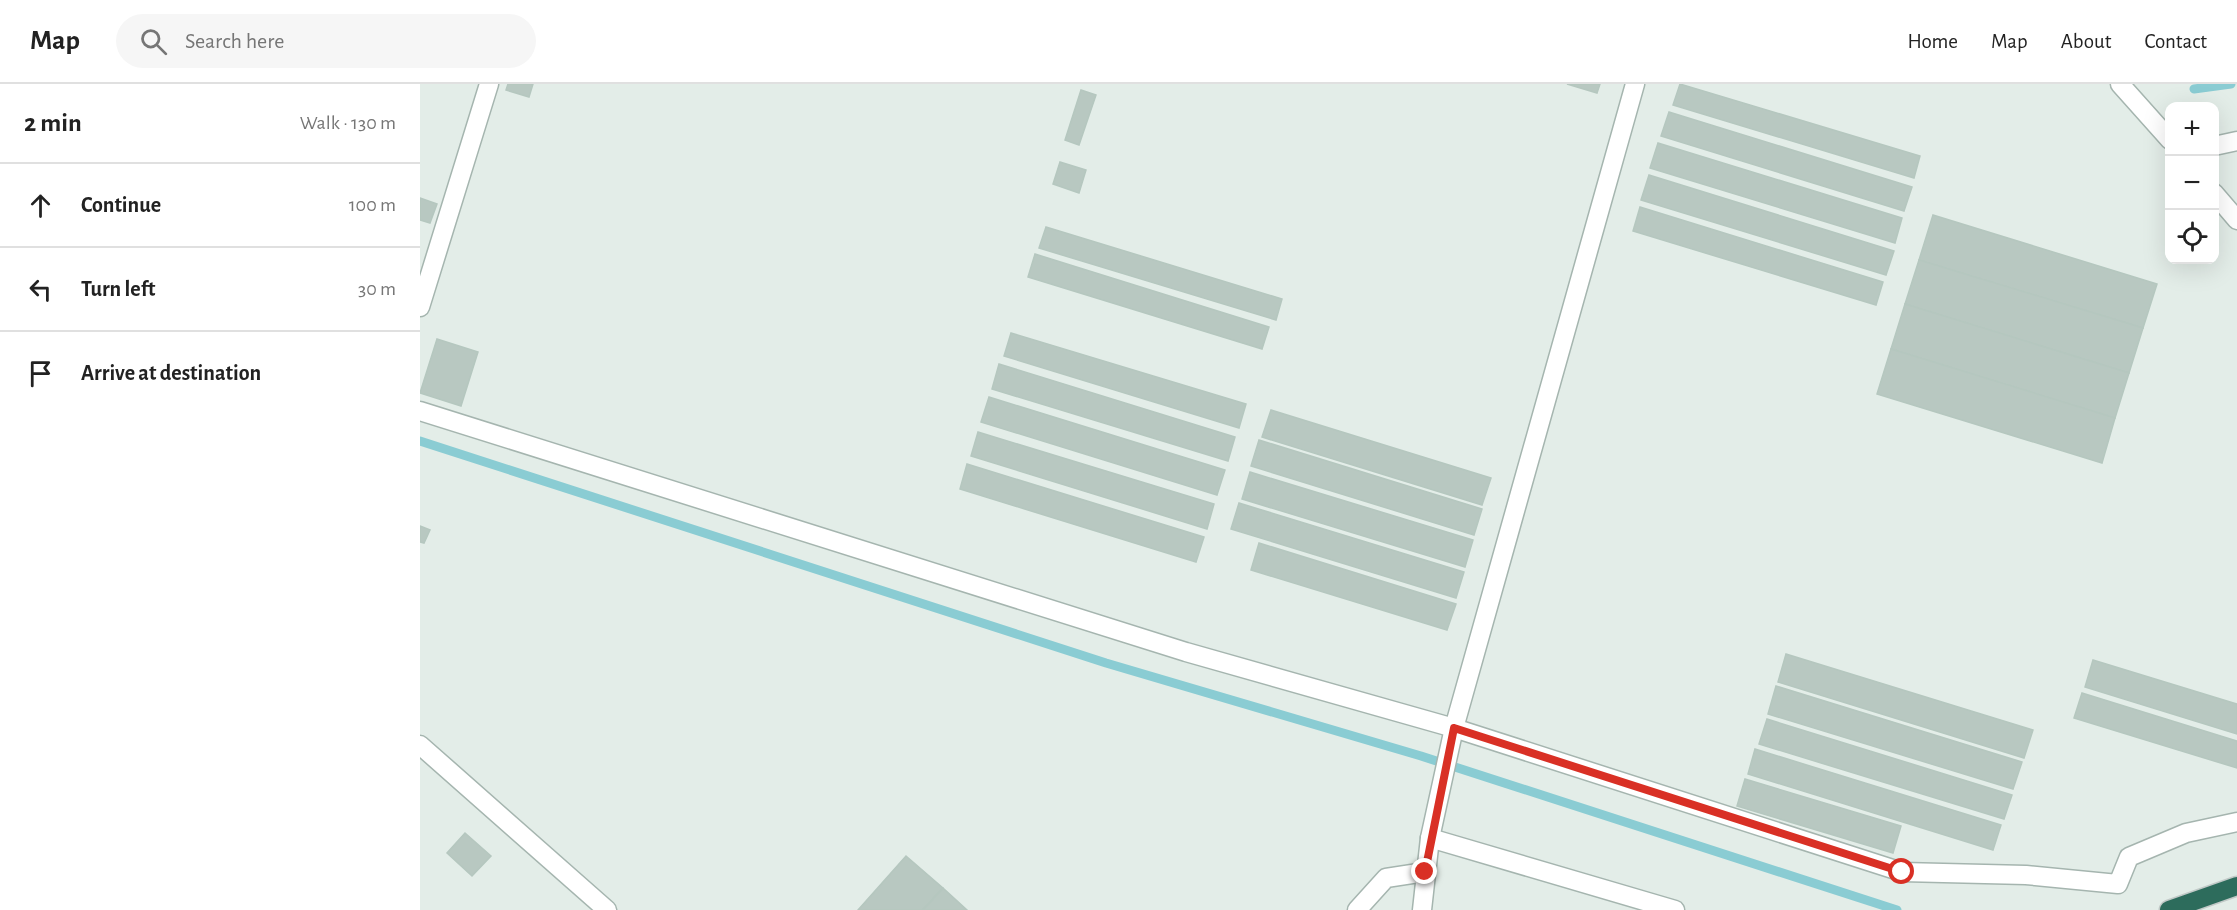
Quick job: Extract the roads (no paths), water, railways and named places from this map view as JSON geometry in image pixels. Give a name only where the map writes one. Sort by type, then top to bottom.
[{"type":"highway","points":[[2169,910],[2237,886]]},
{"type":"street","points":[[420,307],[489,84]]},
{"type":"street","points":[[1422,910],[1431,831],[1454,728],[1635,84]]},
{"type":"street","points":[[2120,84],[2165,135]]},
{"type":"street","points":[[2219,145],[2237,141]]},
{"type":"street","points":[[2219,199],[2237,220]]},
{"type":"street","points":[[420,411],[1186,652],[1454,728],[1902,872],[2026,875],[2118,884],[2129,857],[2186,833],[2237,822]]},
{"type":"street","points":[[420,746],[607,910]]},
{"type":"street","points":[[1431,831],[1675,910]]},
{"type":"street","points":[[1357,910],[1386,878],[1425,872]]},
{"type":"waterway","points":[[2194,89],[2231,84]]},
{"type":"waterway","points":[[420,441],[1106,663],[1421,756],[1897,910]]}]
